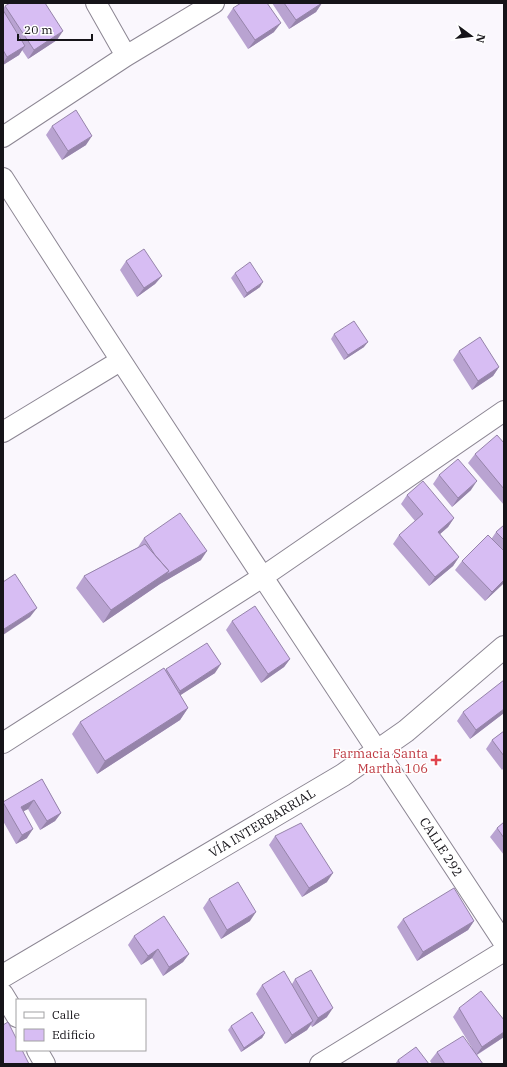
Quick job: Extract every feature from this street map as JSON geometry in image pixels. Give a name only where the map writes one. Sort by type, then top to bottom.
[{"type":"main road","name":"VÍA INTERBARRIAL","points":[[3,976],[344,775],[406,731],[504,647]]},
{"type":"street","points":[[96,3],[126,56]]},
{"type":"street","points":[[3,137],[126,56],[214,3]]},
{"type":"street","name":"CALLE 292","points":[[3,178],[120,361],[264,576],[504,943]]},
{"type":"street","points":[[3,432],[120,361]]},
{"type":"street","points":[[3,743],[264,576],[504,411]]},
{"type":"street","points":[[320,1064],[504,952]]},
{"type":"street","points":[[3,994],[16,1015]]},
{"type":"street","points":[[38,1051],[45,1064]]},
{"type":"building","points":[[10,3],[45,3],[63,31],[34,50],[5,6]]},
{"type":"building","points":[[241,3],[267,3],[281,23],[255,40],[233,8]]},
{"type":"building","points":[[284,3],[322,3],[296,20]]},
{"type":"building","points":[[3,10],[25,46],[7,57],[3,50]]},
{"type":"building","points":[[76,110],[92,136],[68,151],[52,126]]},
{"type":"building","points":[[144,249],[162,276],[144,288],[126,261]]},
{"type":"building","points":[[250,262],[263,282],[247,293],[235,273]]},
{"type":"building","points":[[354,321],[368,342],[348,355],[334,334]]},
{"type":"building","points":[[480,337],[499,367],[478,381],[459,351]]},
{"type":"building","points":[[497,435],[504,443],[504,489],[475,454]]},
{"type":"building","points":[[458,459],[477,481],[458,498],[439,475]]},
{"type":"building","points":[[423,481],[454,518],[438,532],[459,557],[435,577],[399,535],[423,514],[407,495]]},
{"type":"building","points":[[180,513],[207,551],[166,575],[169,571],[155,555],[144,538]]},
{"type":"building","points":[[504,525],[504,540],[496,532]]},
{"type":"building","points":[[488,535],[504,551],[504,580],[492,592],[462,561]]},
{"type":"building","points":[[145,544],[169,571],[111,610],[84,576]]},
{"type":"building","points":[[15,574],[37,608],[4,629],[3,582]]},
{"type":"building","points":[[255,606],[290,659],[268,674],[232,621]]},
{"type":"building","points":[[207,643],[221,664],[180,691],[166,669]]},
{"type":"building","points":[[164,668],[188,708],[105,761],[80,722]]},
{"type":"building","points":[[504,680],[504,709],[476,730],[463,712]]},
{"type":"building","points":[[504,731],[504,756],[492,740]]},
{"type":"building","points":[[42,779],[61,813],[47,821],[34,800],[21,807],[33,829],[22,835],[3,802]]},
{"type":"building","points":[[504,822],[504,838],[497,828]]},
{"type":"building","points":[[301,823],[333,873],[309,888],[275,836]]},
{"type":"building","points":[[238,882],[256,912],[227,930],[209,899]]},
{"type":"building","points":[[454,888],[474,921],[423,952],[403,919]]},
{"type":"building","points":[[164,916],[189,954],[169,967],[158,949],[148,956],[134,936]]},
{"type":"building","points":[[311,970],[333,1008],[318,1018],[295,979]]},
{"type":"building","points":[[284,971],[313,1021],[292,1035],[262,985]]},
{"type":"building","points":[[481,991],[504,1020],[504,1032],[482,1047],[459,1008]]},
{"type":"building","points":[[252,1012],[265,1033],[244,1048],[231,1026]]},
{"type":"building","points":[[8,1022],[16,1038],[16,1051],[22,1051],[29,1064],[3,1064],[3,1025]]},
{"type":"building","points":[[463,1036],[483,1064],[445,1064],[437,1052]]},
{"type":"building","points":[[416,1047],[429,1064],[400,1064],[398,1060]]},
{"type":"place","name":"Farmacia Santa Martha 106","points":[[436,760]]}]
